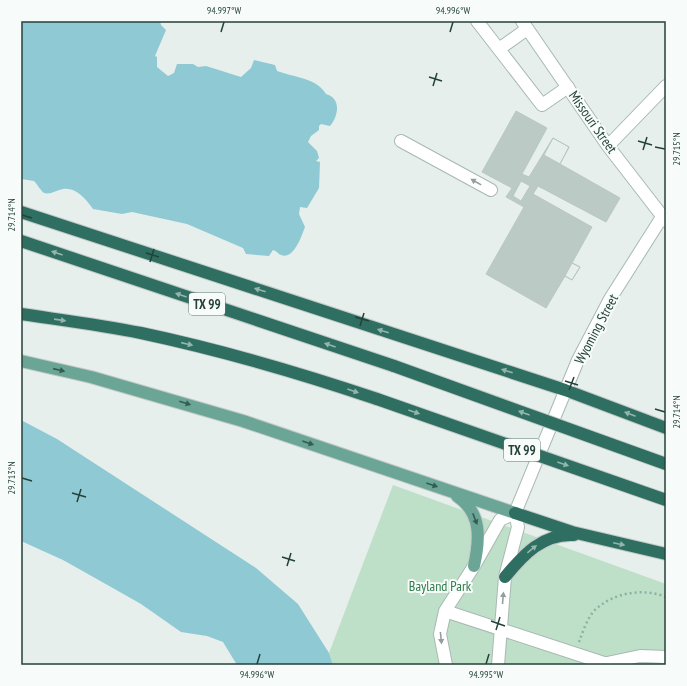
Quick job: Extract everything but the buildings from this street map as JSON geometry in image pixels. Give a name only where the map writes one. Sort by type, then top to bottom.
[{"type":"highway","points":[[21,212],[565,390],[666,428]]},
{"type":"highway","name":"TX 99","points":[[21,241],[394,366],[666,464]]},
{"type":"highway","name":"TX 99","points":[[21,314],[140,333],[204,348],[308,376],[666,500]]},
{"type":"highway","points":[[515,513],[593,537],[666,554]]},
{"type":"highway","points":[[505,577],[522,557],[536,545],[555,537],[569,535],[593,537]]},
{"type":"main road","points":[[21,361],[91,377],[243,421],[515,513]]},
{"type":"main road","points":[[449,491],[464,501],[471,509],[477,522],[478,547],[474,566]]},
{"type":"street","points":[[477,21],[542,105],[568,87]]},
{"type":"street","points":[[499,49],[525,25]]},
{"type":"street","name":"Missouri Street","points":[[525,25],[608,146],[664,219]]},
{"type":"street","points":[[608,146],[666,86]]},
{"type":"street","points":[[401,141],[491,190]]},
{"type":"street","name":"Wyoming Street","points":[[515,513],[581,354],[610,299],[664,219]]},
{"type":"street","points":[[446,665],[440,634],[445,611],[474,566],[500,520],[515,513],[518,527],[505,577],[498,665]]},
{"type":"street","points":[[445,611],[608,664],[640,656],[666,657]]},
{"type":"path","points":[[576,654],[587,623],[596,609],[622,595],[656,593],[666,597]]},
{"type":"green space","name":"Bayland Park","points":[[393,485],[666,584],[666,665],[333,665],[329,653]]},
{"type":"water","points":[[21,21],[160,21],[161,25],[166,30],[155,56],[157,57],[157,67],[168,76],[174,73],[177,64],[193,64],[198,67],[206,66],[241,77],[251,68],[254,60],[275,65],[277,71],[317,84],[326,94],[334,99],[337,112],[330,126],[321,124],[319,126],[319,130],[311,136],[308,142],[317,151],[319,158],[316,161],[320,162],[319,188],[307,208],[300,207],[299,214],[305,227],[300,241],[294,250],[286,256],[273,250],[269,256],[246,254],[243,248],[187,224],[132,212],[122,214],[93,209],[80,194],[72,190],[63,189],[51,193],[44,193],[34,181],[21,179]]},
{"type":"water","points":[[21,420],[57,439],[256,568],[298,604],[329,653],[333,665],[237,665],[223,642],[207,636],[181,632],[141,604],[63,560],[21,541]]}]
